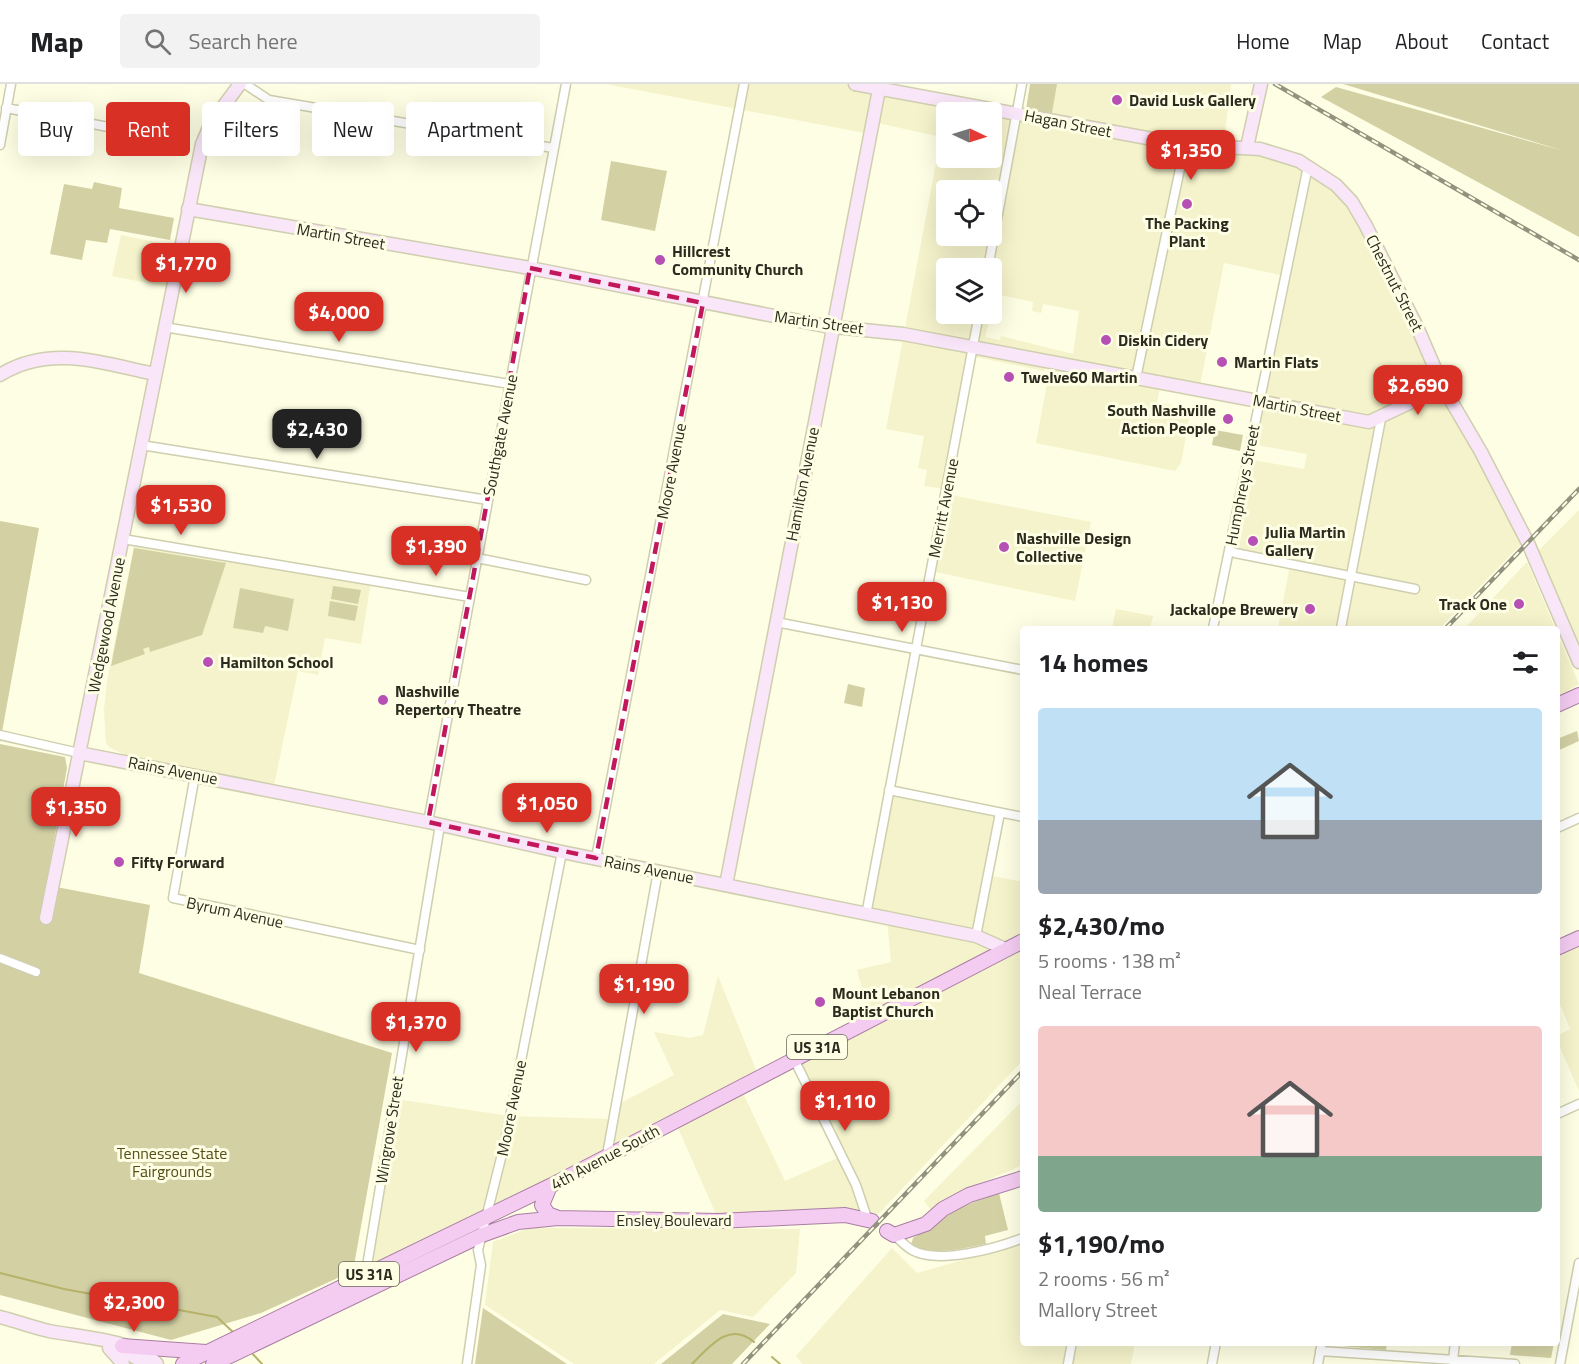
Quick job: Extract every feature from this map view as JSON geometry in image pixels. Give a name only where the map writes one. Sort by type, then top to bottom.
[{"type":"main road","points":[[1560,704],[1579,695]]},
{"type":"main road","points":[[1560,947],[1579,938]]},
{"type":"main road","name":"4th Avenue South","points":[[183,1364],[211,1358],[253,1337],[365,1276],[550,1186],[1020,942]]},
{"type":"main road","points":[[890,1233],[926,1224],[943,1209],[969,1196],[1020,1180]]},
{"type":"main road","points":[[550,1186],[542,1204],[548,1214],[558,1218]]},
{"type":"main road","name":"Ensley Boulevard","points":[[482,1235],[518,1222],[558,1218],[719,1221],[845,1215],[870,1219]]},
{"type":"main road","name":"4th Avenue South","points":[[253,1337],[366,1293],[482,1235]]},
{"type":"main road","points":[[116,1347],[211,1358]]},
{"type":"street","points":[[0,145],[11,84]]},
{"type":"street","name":"Wedgewood Avenue","points":[[46,918],[202,144],[210,123],[240,84]]},
{"type":"street","points":[[245,84],[269,100],[553,148]]},
{"type":"street","name":"Southgate Avenue","points":[[428,822],[566,84]]},
{"type":"street","name":"Moore Avenue","points":[[596,858],[744,84]]},
{"type":"street","name":"Hagan Street","points":[[855,84],[880,86],[1185,146],[1247,147]]},
{"type":"street","points":[[990,258],[1022,84]]},
{"type":"street","points":[[1247,147],[1261,84]]},
{"type":"street","name":"Hamilton Avenue","points":[[726,885],[880,86]]},
{"type":"street","points":[[6,108],[106,127]]},
{"type":"street","points":[[1137,378],[1185,146]]},
{"type":"street","name":"Chestnut Street","points":[[1247,147],[1286,155],[1308,166],[1336,185],[1352,202],[1418,329],[1443,387],[1481,452],[1528,543],[1579,662]]},
{"type":"street","name":"Humphreys Street","points":[[1213,626],[1308,166]]},
{"type":"street","name":"Martin Street","points":[[188,209],[530,268],[821,325],[973,348],[1370,422],[1443,387]]},
{"type":"street","name":"Merritt Avenue","points":[[866,915],[977,324]]},
{"type":"street","points":[[164,327],[510,384]]},
{"type":"street","points":[[0,375],[24,363],[51,357],[155,374]]},
{"type":"street","points":[[1341,626],[1381,418]]},
{"type":"street","points":[[141,445],[488,500]]},
{"type":"street","points":[[123,539],[470,597]]},
{"type":"street","points":[[1229,550],[1415,589]]},
{"type":"street","points":[[477,558],[586,580]]},
{"type":"street","points":[[776,622],[1020,669]]},
{"type":"street","points":[[0,735],[79,753]]},
{"type":"street","name":"Rains Avenue","points":[[79,753],[195,774],[562,852],[976,936],[1005,950]]},
{"type":"street","name":"Byrum Avenue","points":[[195,774],[173,898],[420,950]]},
{"type":"street","points":[[890,790],[1020,816]]},
{"type":"street","points":[[976,936],[1000,813]]},
{"type":"street","points":[[1560,827],[1579,818]]},
{"type":"street","name":"Wingrove Street","points":[[366,1293],[365,1276],[440,825]]},
{"type":"street","name":"Moore Avenue","points":[[467,1364],[481,1265],[478,1250],[488,1217],[562,852]]},
{"type":"street","points":[[607,1155],[658,871]]},
{"type":"street","points":[[0,958],[36,972]]},
{"type":"street","points":[[794,1059],[870,1219]]},
{"type":"street","points":[[1560,1113],[1579,1104]]},
{"type":"street","points":[[890,1233],[912,1251],[927,1254],[974,1252],[1020,1239]]},
{"type":"street","points":[[1560,1364],[1575,1307],[1579,1263]]},
{"type":"street","points":[[0,1317],[146,1353],[158,1364]]},
{"type":"street","points":[[1068,1364],[1071,1346]]},
{"type":"street","points":[[1212,1364],[1215,1346]]},
{"type":"street","points":[[1318,1364],[1321,1346],[1453,1361],[1515,1364]]},
{"type":"street","points":[[1453,1361],[1455,1346]]},
{"type":"street","points":[[116,1347],[123,1364]]},
{"type":"street","points":[[116,1347],[147,1364]]},
{"type":"highlighted area","points":[[530,268],[703,303],[596,858],[428,822]]},
{"type":"shaded area","points":[[606,84],[880,84],[966,102],[936,102],[936,136],[873,122],[870,134]]},
{"type":"shaded area","points":[[1039,84],[1231,84],[1223,147],[1286,155],[1352,202],[1526,539],[1442,626],[1278,626],[1290,565],[1229,550],[1247,459],[1304,469],[1307,454],[1250,444],[1285,276],[1224,263],[1199,390],[1161,383],[1157,402],[1191,409],[1181,463],[1175,471],[1036,443],[1051,362],[1046,362],[1044,371],[971,356],[946,489],[924,486],[927,470],[918,468],[924,436],[886,429],[936,164],[936,168],[1002,168],[1002,110],[1033,116]]},
{"type":"shaded area","points":[[121,235],[180,247],[172,288],[112,276]]},
{"type":"shaded area","points":[[945,494],[1091,522],[1075,601],[931,571]]},
{"type":"shaded area","points":[[1579,510],[1579,662],[1533,556]]},
{"type":"shaded area","points":[[135,541],[371,581],[361,644],[325,638],[318,675],[298,671],[274,785],[126,755],[110,748],[106,743],[104,710],[107,681]]},
{"type":"shaded area","name":"Track One","points":[[1527,562],[1554,626],[1467,626]]},
{"type":"shaded area","points":[[1116,609],[1153,616],[1150,626],[1112,626]]},
{"type":"shaded area","points":[[1560,640],[1579,684],[1560,695]]},
{"type":"shaded area","points":[[889,790],[1000,813],[988,875],[1020,881],[1020,1063],[872,1221],[719,1221],[675,1121],[365,1276],[395,1099],[510,1116],[613,1119],[615,1106],[674,1075],[654,1032],[690,1038],[703,1035],[718,976],[759,1077],[740,1087],[785,1181],[842,1156],[794,1059],[871,1019],[857,970],[891,962],[887,919],[866,915]]},
{"type":"shaded area","points":[[1579,938],[1579,1091],[1560,1048],[1560,1034],[1570,1029],[1560,1004],[1560,947]]},
{"type":"shaded area","points":[[1020,1103],[1020,1166],[964,1190],[931,1210],[924,1201]]},
{"type":"shaded area","points":[[529,1228],[800,1229],[796,1273],[753,1317],[720,1310],[654,1364],[574,1364],[485,1305],[493,1242]]},
{"type":"shaded area","points":[[1020,1244],[1020,1346],[1134,1346],[1131,1364],[802,1364],[796,1356],[892,1248],[917,1273]]},
{"type":"green space","points":[[1030,84],[1057,84],[1052,113],[1026,109]]},
{"type":"green space","points":[[1343,84],[1579,84],[1579,237],[1321,97],[1336,87],[1564,151]]},
{"type":"green space","name":"Hillcrest Community Church","points":[[611,161],[667,171],[655,231],[601,220]]},
{"type":"green space","points":[[94,182],[122,188],[119,208],[174,218],[170,240],[110,229],[107,243],[86,240],[82,260],[50,254],[64,184],[92,189]]},
{"type":"green space","points":[[1215,430],[1243,435],[1240,451],[1212,445]]},
{"type":"green space","points":[[0,521],[39,528],[0,743]]},
{"type":"green space","points":[[134,548],[226,563],[202,635],[150,652],[149,647],[143,649],[145,654],[111,666]]},
{"type":"green space","points":[[333,586],[361,590],[358,604],[331,599]]},
{"type":"green space","points":[[240,588],[294,599],[288,631],[265,626],[263,633],[233,628]]},
{"type":"green space","points":[[330,601],[358,606],[355,621],[328,616]]},
{"type":"green space","points":[[848,684],[865,688],[862,707],[844,703]]},
{"type":"green space","points":[[1577,731],[1579,741],[1560,750],[1560,738]]},
{"type":"green space","name":"Tennessee State Fairgrounds","points":[[0,744],[65,757],[67,768],[46,885],[150,905],[139,973],[392,1053],[353,1271],[261,1313],[171,1340],[0,1295]]},
{"type":"green space","points":[[999,1193],[1008,1230],[985,1236],[986,1244],[938,1251],[919,1249],[911,1245],[913,1238],[961,1207]]},
{"type":"green space","points":[[483,1308],[567,1364],[475,1364]]},
{"type":"green space","points":[[723,1314],[770,1324],[732,1364],[661,1364]]},
{"type":"green space","points":[[1341,1346],[1387,1346],[1386,1350]]},
{"type":"green space","points":[[1511,1346],[1553,1346],[1551,1358],[1510,1355]]},
{"type":"waterway","points":[[0,1273],[64,1289],[217,1317],[234,1333]]},
{"type":"waterway","points":[[692,1364],[720,1338],[728,1335],[745,1336],[754,1342]]},
{"type":"waterway","points":[[250,1351],[262,1364]]},
{"type":"waterway","points":[[772,1357],[780,1364]]},
{"type":"railway","points":[[1275,84],[1579,260]]},
{"type":"railway","points":[[1448,626],[1579,489]]},
{"type":"railway","points":[[743,1364],[1020,1074]]},
{"type":"place","name":"David Lusk Gallery","points":[[1117,100]]},
{"type":"place","name":"The Packing Plant","points":[[1187,204]]},
{"type":"place","name":"Hillcrest Community Church","points":[[660,260]]},
{"type":"place","name":"Diskin Cidery","points":[[1106,340]]},
{"type":"place","name":"Martin Flats","points":[[1222,362]]},
{"type":"place","name":"Twelve60 Martin","points":[[1009,377]]},
{"type":"place","name":"South Nashville Action People","points":[[1228,419]]},
{"type":"place","name":"Julia Martin Gallery","points":[[1253,541]]},
{"type":"place","name":"Nashville Design Collective","points":[[1004,547]]},
{"type":"place","name":"Track One","points":[[1519,604]]},
{"type":"place","name":"Jackalope Brewery","points":[[1310,609]]},
{"type":"place","name":"Hamilton School","points":[[208,662]]},
{"type":"place","name":"Nashville Repertory Theatre","points":[[383,700]]},
{"type":"place","name":"Fifty Forward","points":[[119,862]]},
{"type":"place","name":"Mount Lebanon Baptist Church","points":[[820,1002]]}]
